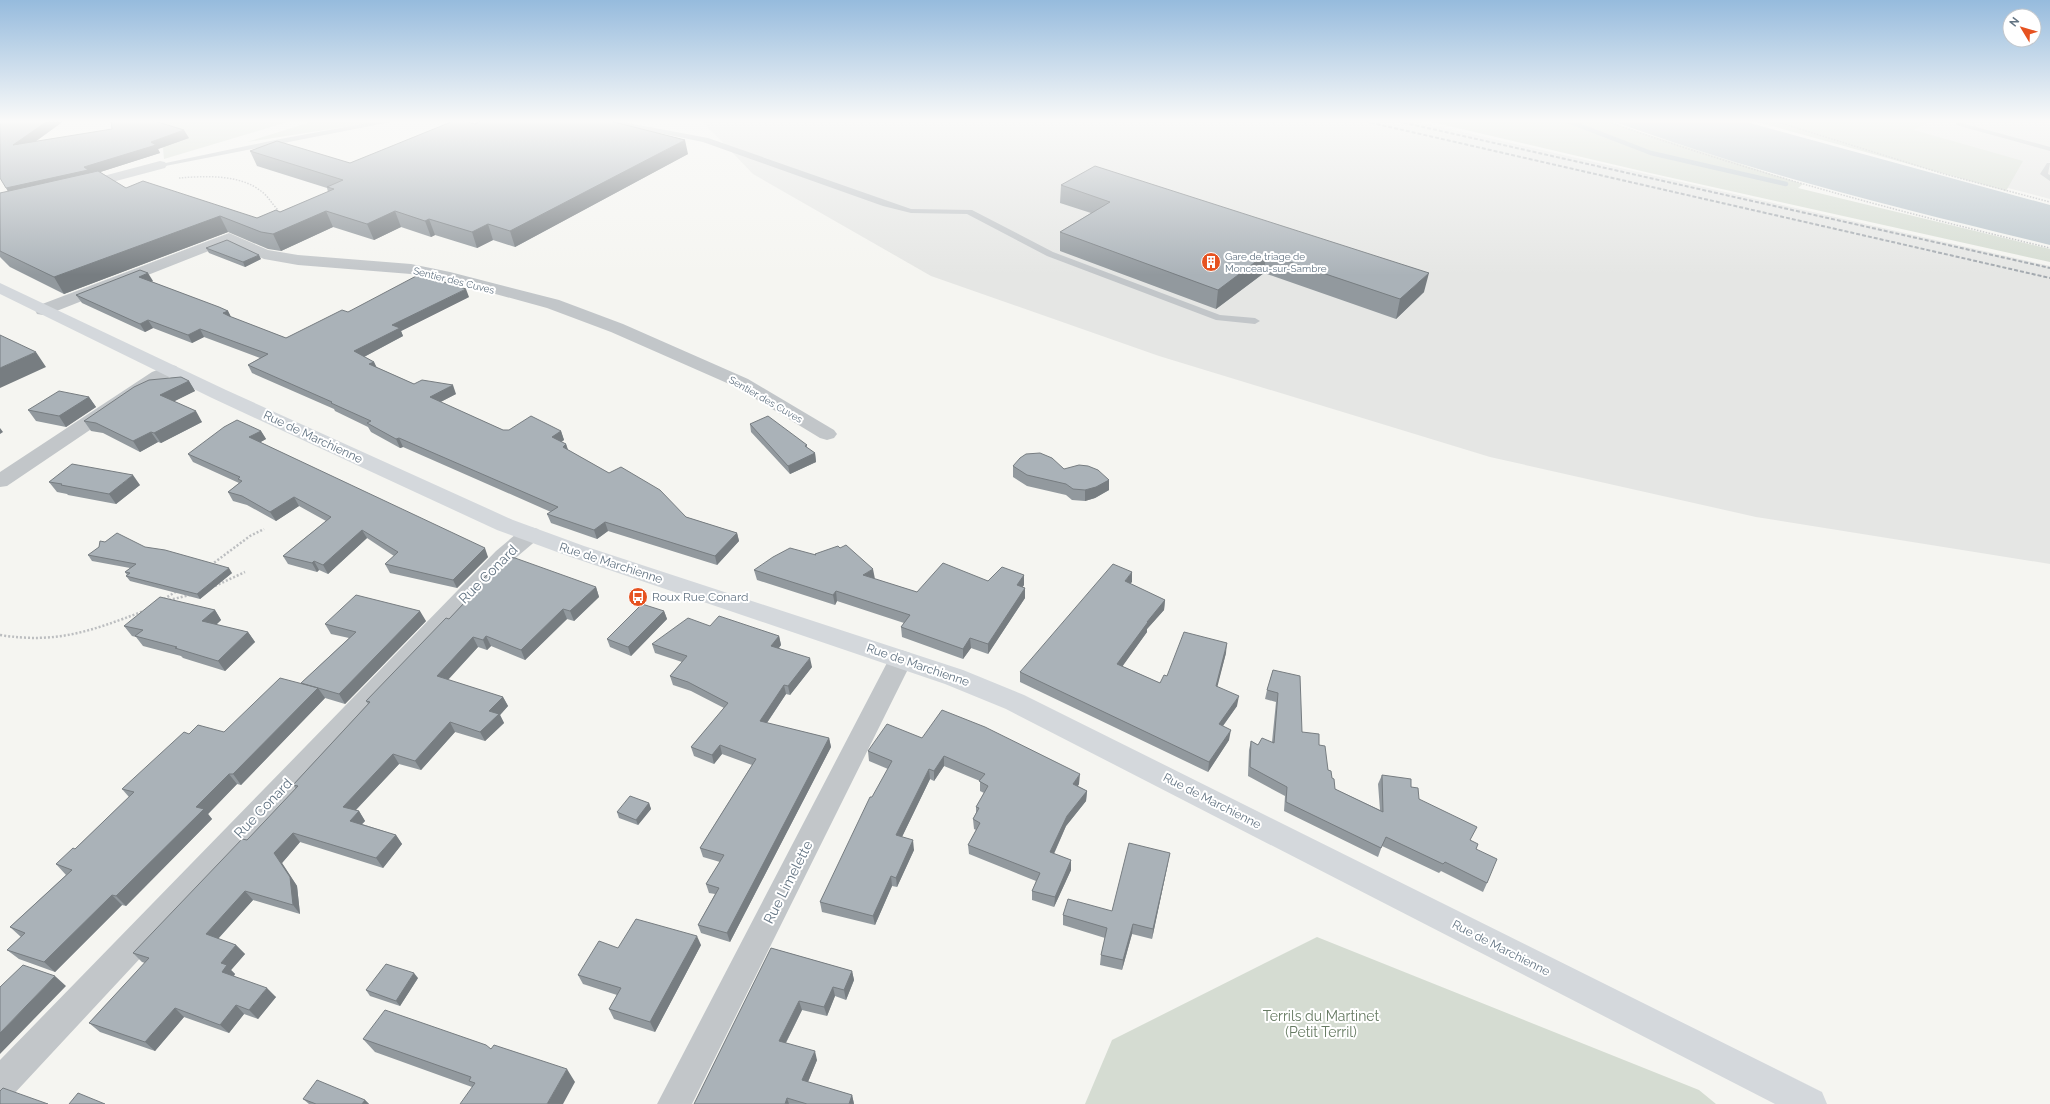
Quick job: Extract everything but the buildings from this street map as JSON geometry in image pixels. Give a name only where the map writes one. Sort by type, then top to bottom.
[{"type":"main road","name":"Rue de Marchienne","points":[[0,288],[42,310],[170,370],[468,508],[530,534],[969,682],[1032,710],[1810,1104]]},
{"type":"street","points":[[71,189],[136,172]]},
{"type":"street","name":"Sentier des Cuves","points":[[42,310],[229,238],[264,254],[298,260],[411,269],[450,277],[553,304],[624,331],[742,383],[827,434]]},
{"type":"street","points":[[0,481],[158,376],[170,370]]},
{"type":"street","name":"Rue Conard","points":[[0,1084],[432,630],[504,556],[530,534]]},
{"type":"street","name":"Rue Limelette","points":[[674,1104],[901,659]]},
{"type":"lane","points":[[794,172],[886,204],[911,211],[969,212],[1050,254],[1219,318],[1255,321]]},
{"type":"lane","points":[[2046,172],[2044,174],[2050,179]]},
{"type":"path","points":[[1762,172],[1905,212],[2050,248]]},
{"type":"path","points":[[1936,172],[2050,202]]},
{"type":"path","points":[[176,178],[206,176],[242,181],[261,190],[278,210]]},
{"type":"path","points":[[209,567],[250,536],[264,529]]},
{"type":"path","points":[[211,588],[245,572]]},
{"type":"path","points":[[178,590],[161,601],[198,593]]},
{"type":"path","points":[[0,635],[19,639],[42,640],[68,638],[147,610]]},
{"type":"shaded area","points":[[751,172],[1636,172],[2050,266],[2050,564],[1756,517],[1490,457],[1159,356],[931,276]]},
{"type":"shaded area","points":[[1768,172],[1928,172],[2050,205],[2050,245],[1883,204]]},
{"type":"shaded area","points":[[1944,172],[2050,172],[2050,199]]},
{"type":"green space","points":[[1644,172],[1764,172],[1803,184],[1798,188],[2050,249],[2050,262]]},
{"type":"green space","points":[[1936,172],[2017,172],[2006,191]]},
{"type":"green space","name":"Terrils du Martinet (Petit Terril)","points":[[1317,937],[1699,1090],[1716,1104],[1085,1104],[1112,1040]]},
{"type":"waterway","points":[[1732,172],[1786,184]]},
{"type":"railway","points":[[1584,172],[2050,278]]},
{"type":"railway","points":[[1621,172],[2050,268]]},
{"type":"place","name":"Gare de triage de Monceau-sur-Sambre","points":[[1211,262]]},
{"type":"place","name":"Roux Rue Conard","points":[[638,597]]}]
